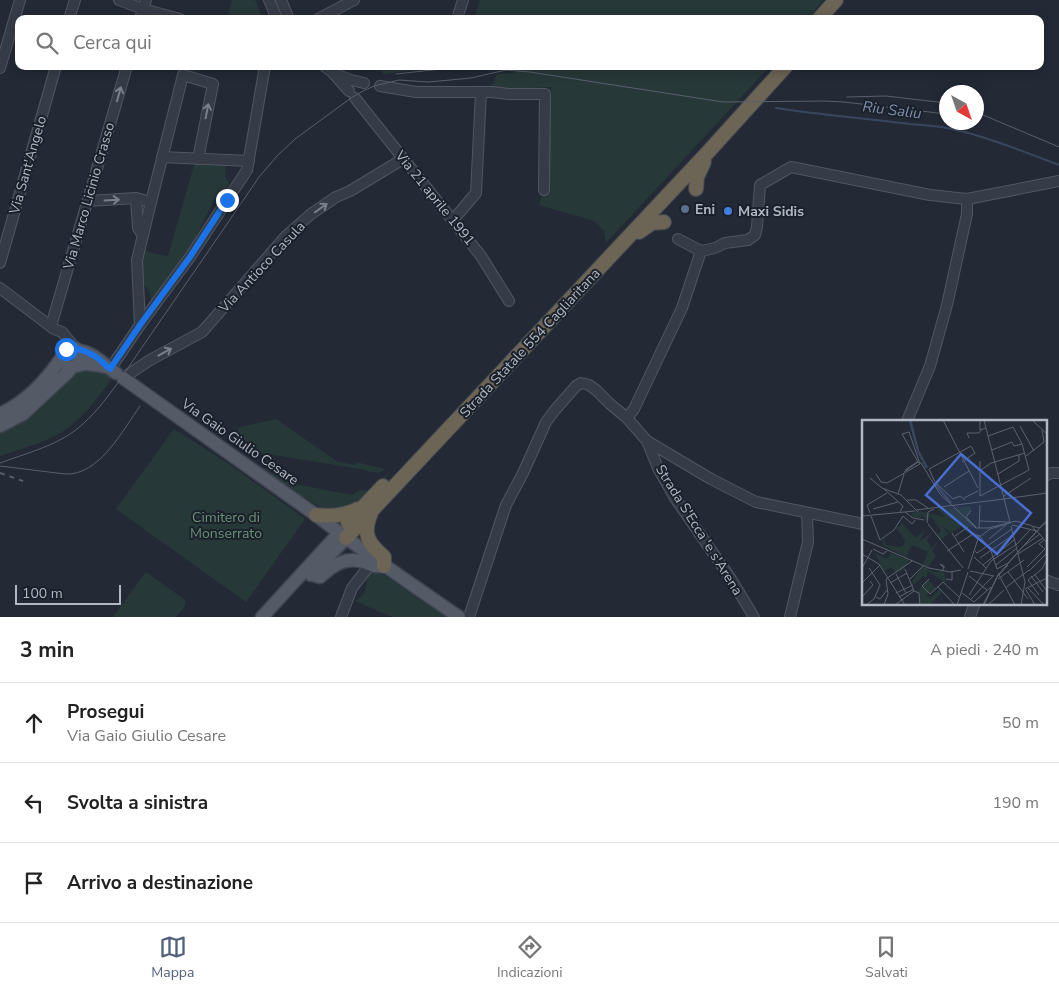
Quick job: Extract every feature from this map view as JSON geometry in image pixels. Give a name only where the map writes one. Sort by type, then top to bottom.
[{"type":"highway","points":[[823,15],[836,0]]},
{"type":"highway","points":[[834,15],[847,0]]},
{"type":"highway","name":"Strada Statale 554 Cagliaritana","points":[[758,91],[772,70]]},
{"type":"highway","name":"Strada Statale 554 Cagliaritana","points":[[369,508],[525,336],[743,106],[782,70]]},
{"type":"highway","name":"Strada Statale 554 Cagliaritana","points":[[342,536],[628,239],[709,151],[743,106]]},
{"type":"highway","points":[[696,189],[697,177],[709,151]]},
{"type":"highway","points":[[628,239],[652,223],[664,222]]},
{"type":"highway","points":[[316,515],[339,516],[369,508],[371,513],[367,533],[370,543],[384,557],[377,565]]},
{"type":"main road","points":[[0,414],[13,408],[37,388],[54,370],[66,349],[78,350],[82,356],[81,360],[24,414],[0,426]]},
{"type":"main road","name":"Via Gaio Giulio Cesare","points":[[78,350],[85,351],[101,360],[114,372],[316,515],[377,565],[459,617]]},
{"type":"main road","points":[[62,355],[64,363],[68,366],[74,366]]},
{"type":"main road","name":"Via Gaio Giulio Cesare","points":[[74,366],[88,364],[114,372]]},
{"type":"main road","points":[[316,515],[323,528],[324,538],[316,557]]},
{"type":"main road","name":"Strada Statale 554 Cagliaritana","points":[[262,617],[316,557],[342,536]]},
{"type":"main road","name":"Strada Statale 554 Cagliaritana","points":[[272,617],[311,575],[342,536]]},
{"type":"main road","points":[[311,575],[320,577],[337,563],[346,561],[361,561],[377,565]]},
{"type":"street","points":[[16,15],[20,0]]},
{"type":"street","points":[[71,15],[75,0]]},
{"type":"street","points":[[119,0],[165,15]]},
{"type":"street","points":[[269,0],[275,15]]},
{"type":"street","points":[[281,0],[287,15]]},
{"type":"street","points":[[326,15],[354,0]]},
{"type":"street","points":[[458,15],[463,0]]},
{"type":"street","points":[[0,68],[15,17]]},
{"type":"street","name":"Via Sant'Angelo","points":[[0,263],[55,70]]},
{"type":"street","name":"Via Marco Licinio Crasso","points":[[53,327],[126,70]]},
{"type":"street","points":[[114,372],[140,325],[190,257],[247,170],[264,70]]},
{"type":"street","name":"Via 21 aprile 1991","points":[[329,70],[352,95],[453,220],[481,256],[509,301]]},
{"type":"street","points":[[330,70],[351,80],[364,83]]},
{"type":"street","points":[[140,325],[138,260],[183,75],[213,84],[198,159]]},
{"type":"street","points":[[380,86],[416,92],[545,94],[544,190]]},
{"type":"street","points":[[453,220],[476,193],[481,92]]},
{"type":"street","points":[[162,157],[249,161]]},
{"type":"street","name":"Via Antioco Casula","points":[[114,372],[150,360],[202,332],[286,236],[311,214],[336,197],[350,191],[404,159]]},
{"type":"street","points":[[678,239],[701,250],[748,240],[755,235],[757,227],[760,185],[791,167],[930,195],[967,199],[1059,181]]},
{"type":"street","points":[[88,201],[136,198],[151,202]]},
{"type":"street","points":[[136,198],[138,228],[143,237]]},
{"type":"street","points":[[907,420],[930,366],[947,306],[968,214],[967,199]]},
{"type":"street","points":[[627,418],[634,409],[682,308],[701,250]]},
{"type":"street","name":"Via Gaio Giulio Cesare","points":[[0,288],[62,332],[78,350]]},
{"type":"street","points":[[53,327],[59,338],[62,355]]},
{"type":"street","name":"Strada S'Ecca 'e s'Arena","points":[[469,617],[506,504],[523,473],[546,422],[576,386],[581,383],[589,385],[596,390],[648,440],[658,468],[675,498],[754,617]]},
{"type":"street","points":[[648,440],[711,479],[756,502],[862,523]]},
{"type":"street","points":[[1046,476],[1051,473],[1059,473]]},
{"type":"street","points":[[790,617],[808,542],[807,513]]},
{"type":"street","points":[[341,617],[352,588],[377,565]]},
{"type":"street","points":[[1046,580],[1059,585]]},
{"type":"street","points":[[970,617],[975,604]]},
{"type":"green space","points":[[232,0],[255,0],[261,15],[228,15]]},
{"type":"green space","points":[[480,0],[823,0],[811,15],[475,15]]},
{"type":"green space","points":[[381,70],[416,70],[397,72],[384,75]]},
{"type":"green space","points":[[514,70],[766,70],[606,243],[604,231],[594,221],[539,205],[542,195],[548,192],[548,97],[550,96],[551,87],[488,90],[497,74],[514,73]]},
{"type":"green space","points":[[195,162],[226,164],[225,176],[229,184],[226,191],[215,198],[196,237],[156,298],[151,300],[146,286],[142,283],[141,261],[143,250],[168,256]]},
{"type":"green space","points":[[81,369],[104,373],[112,378],[96,400],[62,432],[32,446],[0,456],[0,430],[74,372]]},
{"type":"green space","points":[[276,419],[338,462],[356,465],[356,462],[385,469],[373,472],[249,451],[238,433],[240,427]]},
{"type":"green space","name":"Cimitero di Monserrato","points":[[174,429],[232,466],[305,519],[246,602],[116,509]]},
{"type":"green space","points":[[250,460],[290,483],[352,495],[360,490],[369,491],[391,471],[383,482],[356,507],[325,510],[303,498]]},
{"type":"green space","points":[[372,569],[447,617],[392,617],[355,601],[363,594]]},
{"type":"green space","points":[[146,572],[185,600],[183,609],[175,617],[113,617]]},
{"type":"waterway","name":"Riu Saliu","points":[[776,108],[942,127],[1018,149],[1059,165]]},
{"type":"tram line","points":[[396,74],[432,70]]},
{"type":"tram line","points":[[0,463],[56,442],[73,432],[94,413],[121,379],[259,177],[295,139],[351,98],[374,86],[399,80],[428,82],[471,78],[506,70],[530,72],[723,102],[825,101],[939,113]]},
{"type":"tram line","points":[[847,97],[886,96],[939,102]]},
{"type":"tram line","points":[[984,115],[1059,147]]},
{"type":"tram line","points":[[0,466],[65,474],[77,473],[89,468],[109,450],[140,406]]},
{"type":"railway","points":[[0,473],[23,481]]},
{"type":"place","name":"Eni","points":[[685,209]]},
{"type":"place","name":"Maxi Sidis","points":[[728,211]]},
{"type":"route","points":[[66,349],[76,348],[79,351],[85,351],[101,360],[110,369],[190,257],[227,200]]}]
